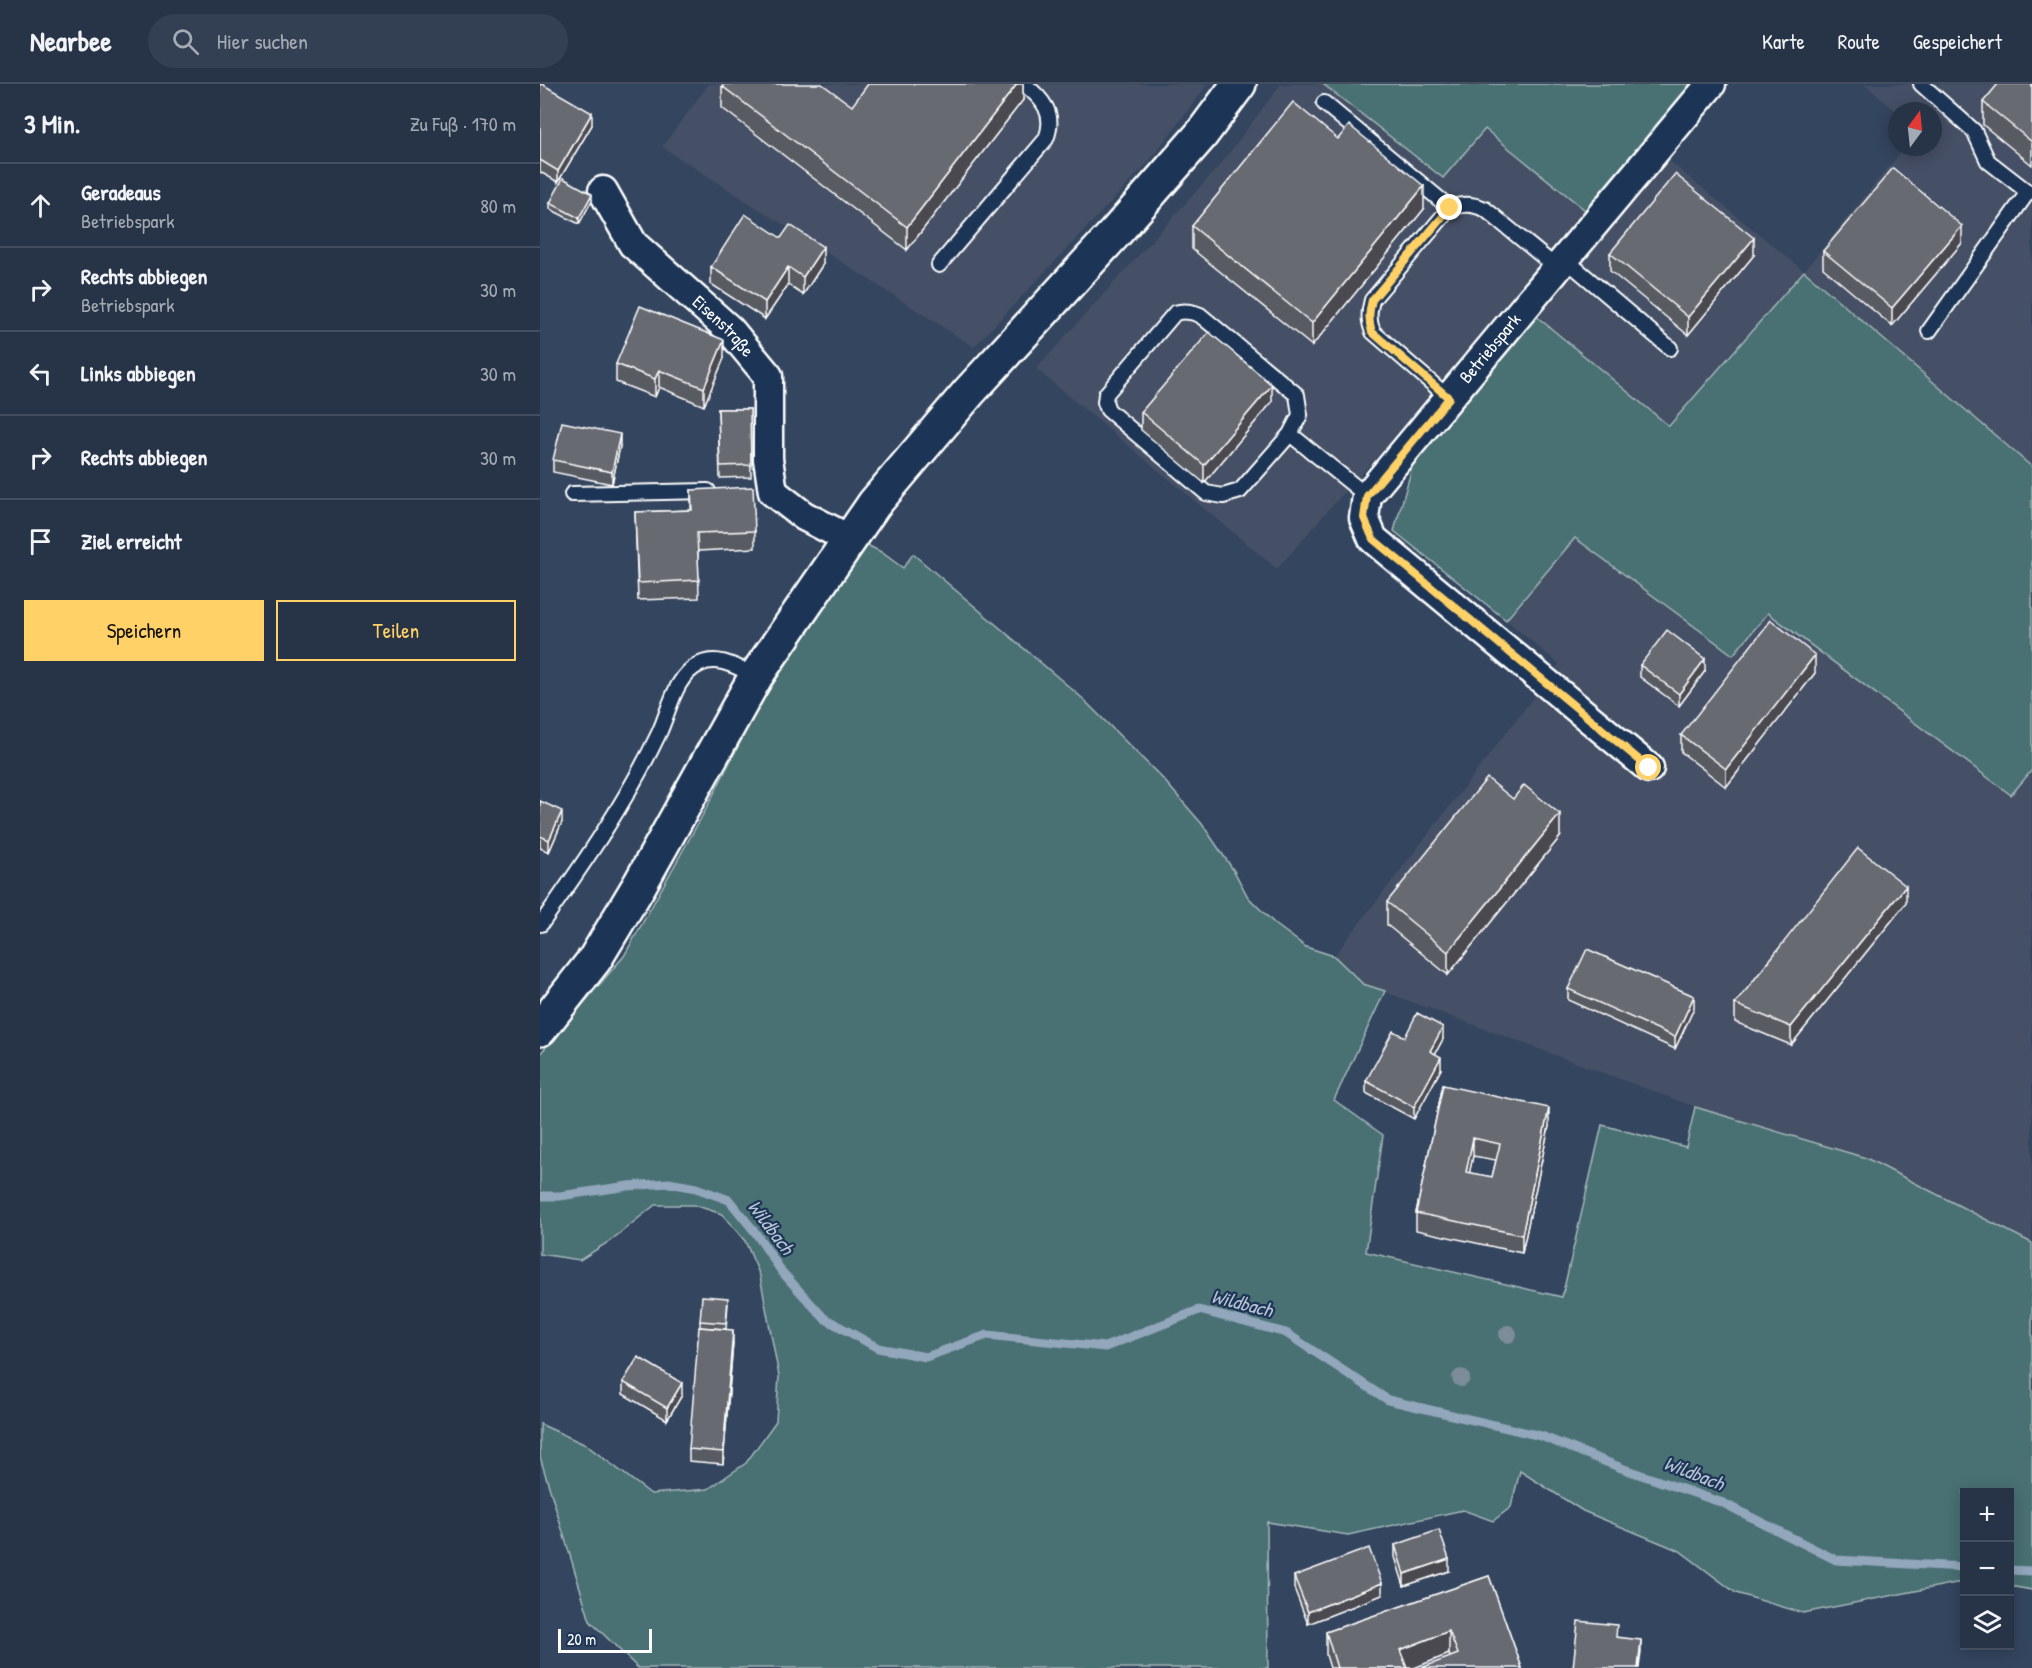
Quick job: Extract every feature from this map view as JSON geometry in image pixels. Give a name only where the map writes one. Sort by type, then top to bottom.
[{"type":"main road","points":[[540,1029],[595,959],[640,884],[756,676],[874,504],[962,400],[1201,135],[1239,84]]},
{"type":"street","name":"Betriebspark","points":[[1367,496],[1711,84]]},
{"type":"street","name":"Eisenstraße","points":[[603,191],[633,244],[730,330],[768,376],[768,492],[804,516],[849,539]]},
{"type":"street","points":[[1367,496],[1364,518],[1373,539],[1649,768]]},
{"type":"lane","points":[[939,264],[1046,139],[1050,129],[1047,110],[1035,93],[1024,84]]},
{"type":"lane","points":[[1922,84],[1974,131],[1988,161],[2030,193],[1929,331]]},
{"type":"lane","points":[[1324,103],[1450,208]]},
{"type":"lane","points":[[1449,398],[1372,332],[1369,312],[1372,300],[1450,208],[1462,204],[1473,204],[1485,209],[1561,263],[1670,348]]},
{"type":"lane","points":[[1192,312],[1200,315],[1297,395],[1300,415],[1290,434],[1240,491],[1223,496],[1213,496],[1206,493],[1108,410],[1105,402],[1106,394],[1175,313],[1192,312]]},
{"type":"lane","points":[[1290,434],[1367,496]]},
{"type":"lane","points":[[572,494],[672,490],[717,491]]},
{"type":"lane","points":[[542,924],[626,796],[659,732],[676,689],[686,674],[699,665],[713,660],[730,664],[756,676]]},
{"type":"shaded area","points":[[709,84],[1208,84],[1147,164],[974,347],[662,147]]},
{"type":"shaded area","points":[[1281,84],[1323,84],[1443,177],[1485,129],[1585,210],[1385,448],[1277,569],[1036,369],[1220,165]]},
{"type":"shaded area","points":[[1864,84],[2032,84],[2032,467],[1947,395],[1669,426],[1536,316],[1668,160],[1804,271],[1898,156],[1942,156],[1942,102],[1888,102],[1888,104]]},
{"type":"shaded area","points":[[1575,537],[1733,655],[1768,613],[2010,795],[2032,770],[2032,1243],[1866,1158],[1695,1107],[1363,984],[1334,956],[1559,664],[1506,620]]},
{"type":"green space","points":[[1323,84],[1691,84],[1585,210],[1485,129],[1443,178]]},
{"type":"green space","points":[[1804,271],[2032,467],[2032,770],[2011,795],[1768,613],[1733,655],[1575,538],[1506,620],[1394,531],[1413,464],[1536,316],[1669,426]]},
{"type":"green space","points":[[867,545],[903,568],[913,554],[1081,697],[1163,779],[1202,824],[1234,871],[1248,897],[1275,924],[1306,947],[1334,956],[1363,984],[1385,991],[1334,1100],[1383,1135],[1366,1252],[1562,1297],[1602,1125],[1686,1147],[1695,1107],[1866,1158],[2032,1243],[2032,1590],[2014,1587],[2014,1488],[1960,1488],[1960,1583],[1803,1613],[1736,1593],[1680,1551],[1583,1511],[1520,1471],[1511,1507],[1493,1521],[1463,1510],[1348,1535],[1267,1522],[1268,1668],[638,1668],[590,1621],[540,1457],[540,1424],[586,1445],[651,1494],[708,1489],[746,1463],[776,1421],[779,1376],[760,1276],[745,1241],[722,1214],[694,1205],[655,1205],[610,1241],[580,1260],[540,1254],[540,1054],[624,956],[706,809],[757,709]]},
{"type":"building","points":[[540,84],[592,113],[558,171],[540,160]]},
{"type":"building","points":[[723,84],[822,84],[852,106],[868,84],[1017,84],[907,227],[722,86]]},
{"type":"building","points":[[1998,84],[2032,84],[2032,142],[1983,102]]},
{"type":"building","points":[[1293,102],[1338,139],[1349,125],[1424,186],[1312,323],[1192,226]]},
{"type":"building","points":[[1893,168],[1962,226],[1892,308],[1823,251]]},
{"type":"building","points":[[1675,174],[1754,238],[1688,317],[1610,253]]},
{"type":"building","points":[[563,178],[592,194],[579,218],[550,203]]},
{"type":"building","points":[[745,214],[781,238],[790,225],[823,247],[803,277],[788,267],[765,302],[711,267]]},
{"type":"building","points":[[640,306],[724,340],[704,388],[659,370],[655,379],[616,364]]},
{"type":"building","points":[[1209,332],[1272,385],[1204,465],[1141,412]]},
{"type":"building","points":[[718,409],[750,409],[751,465],[720,466]]},
{"type":"building","points":[[562,422],[620,434],[612,472],[553,460]]},
{"type":"building","points":[[753,487],[755,531],[697,533],[699,580],[638,583],[635,512],[692,510],[691,490]]},
{"type":"building","points":[[1771,620],[1815,655],[1726,769],[1681,735]]},
{"type":"building","points":[[1667,630],[1705,659],[1679,694],[1640,665]]},
{"type":"building","points":[[1487,778],[1513,799],[1524,785],[1560,814],[1448,952],[1387,902]]},
{"type":"building","points":[[540,801],[562,811],[549,840],[540,836]]},
{"type":"building","points":[[1858,848],[1906,886],[1791,1027],[1735,1004]]},
{"type":"building","points":[[1587,949],[1694,996],[1675,1037],[1568,989]]},
{"type":"building","points":[[1417,1013],[1443,1027],[1430,1051],[1441,1057],[1414,1107],[1366,1081],[1393,1031],[1405,1037]]},
{"type":"building","points":[[1443,1085],[1549,1108],[1522,1235],[1416,1213]],"holes":[[[1473,1138],[1500,1144],[1492,1177],[1466,1172]]]},
{"type":"building","points":[[702,1296],[728,1298],[726,1323],[700,1321]]},
{"type":"building","points":[[699,1327],[733,1330],[723,1452],[689,1449]]},
{"type":"building","points":[[638,1357],[682,1383],[667,1408],[623,1382]]},
{"type":"building","points":[[1439,1530],[1449,1559],[1404,1574],[1395,1545]]},
{"type":"building","points":[[1369,1548],[1382,1583],[1308,1612],[1294,1576]]},
{"type":"building","points":[[1489,1576],[1522,1668],[1421,1668],[1458,1654],[1449,1631],[1400,1650],[1407,1668],[1337,1668],[1326,1632]]},
{"type":"building","points":[[1578,1621],[1617,1625],[1616,1637],[1641,1640],[1638,1668],[1573,1668]]},
{"type":"waterway","name":"Wildbach","points":[[540,1196],[560,1196],[628,1186],[669,1183],[696,1188],[729,1200],[755,1232],[782,1272],[824,1318],[878,1348],[926,1357],[987,1335],[1105,1347],[1199,1310],[1286,1333],[1388,1400],[1541,1436],[1624,1469],[1723,1503],[1836,1560],[1960,1567]]},
{"type":"waterway","name":"Wildbach","points":[[2014,1570],[2032,1571]]},
{"type":"route","points":[[1450,208],[1372,300],[1369,322],[1372,332],[1449,398],[1367,496],[1364,518],[1373,539],[1649,768]]}]
